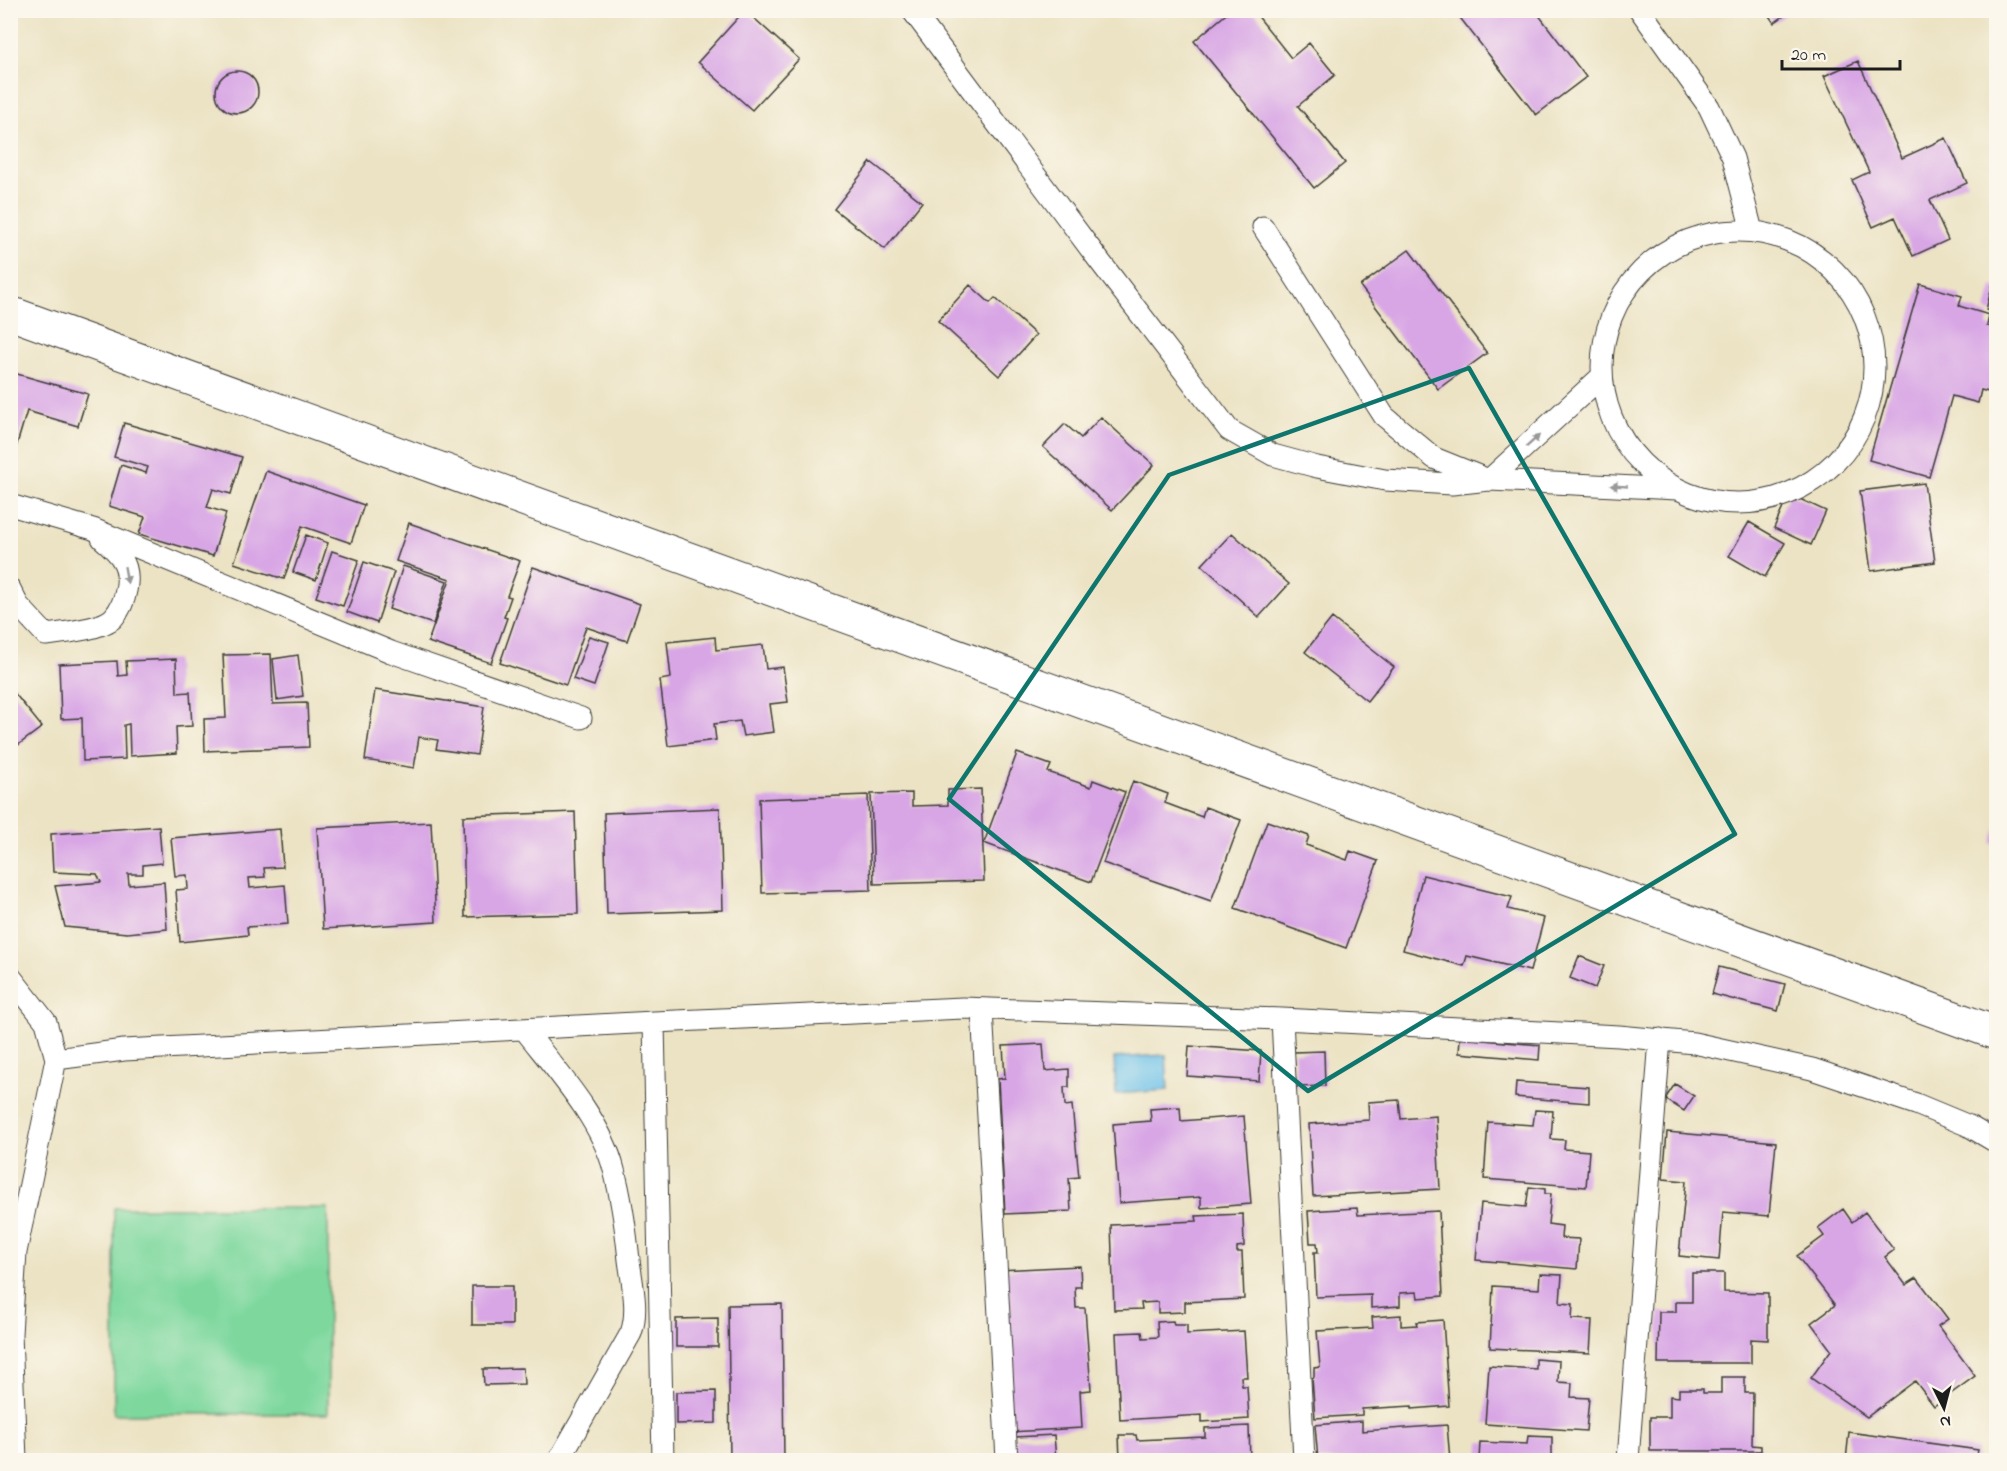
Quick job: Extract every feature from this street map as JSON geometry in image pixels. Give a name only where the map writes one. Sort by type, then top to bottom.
[{"type":"street","points":[[10,313],[1996,1033]]},
{"type":"lane","points":[[912,10],[1098,260],[1229,430],[1272,455],[1317,468],[1385,480],[1452,484],[1489,480],[1677,489],[1718,502],[1762,501],[1803,487],[1837,461],[1862,425],[1874,384],[1872,340],[1858,300],[1830,267],[1794,243],[1752,231],[1704,235],[1661,254],[1627,287],[1606,329],[1601,377],[1612,423],[1638,462],[1677,489]]},
{"type":"lane","points":[[1640,10],[1709,107],[1733,158],[1752,231]]},
{"type":"lane","points":[[1263,227],[1384,416],[1434,458],[1489,480]]},
{"type":"lane","points":[[1489,480],[1601,377]]},
{"type":"lane","points":[[10,505],[93,529],[391,651],[581,718]]},
{"type":"lane","points":[[10,589],[18,605],[46,635],[81,631],[112,619],[124,598],[129,581],[123,559],[93,529]]},
{"type":"lane","points":[[10,976],[46,1022],[56,1059],[16,1252],[11,1334],[16,1461]]},
{"type":"lane","points":[[56,1059],[82,1054],[135,1050],[654,1022],[982,1008],[1282,1019],[1619,1035],[1694,1043],[1812,1069],[1916,1104],[1969,1126],[1996,1142]]},
{"type":"lane","points":[[982,1008],[1007,1461]]},
{"type":"lane","points":[[1282,1019],[1304,1461]]},
{"type":"lane","points":[[654,1022],[663,1461]]},
{"type":"lane","points":[[524,1029],[569,1086],[604,1143],[614,1169],[626,1229],[633,1287],[635,1318],[631,1333],[559,1461]]},
{"type":"lane","points":[[1628,1461],[1660,1039]]},
{"type":"highlighted area","points":[[1469,368],[1735,834],[1308,1091],[949,799],[1169,475]]},
{"type":"green space","points":[[114,1208],[328,1208],[328,1414],[114,1414]]},
{"type":"water","points":[[1166,1055],[1168,1090],[1116,1094],[1114,1058]]},
{"type":"building","points":[[745,10],[799,59],[752,110],[698,62]]},
{"type":"building","points":[[1231,10],[1253,10],[1291,58],[1309,43],[1335,75],[1298,106],[1345,163],[1314,188],[1194,41]]},
{"type":"building","points":[[1454,10],[1535,10],[1586,77],[1536,115]]},
{"type":"building","points":[[1765,10],[1792,10],[1774,23]]},
{"type":"building","points":[[1858,61],[1902,158],[1946,138],[1967,183],[1930,200],[1948,240],[1913,256],[1895,217],[1873,227],[1852,180],[1869,172],[1824,76]]},
{"type":"building","points":[[237,71],[245,72],[252,77],[257,84],[257,100],[252,107],[245,112],[237,113],[229,112],[222,107],[217,100],[216,92],[217,84],[222,77],[229,72]]},
{"type":"building","points":[[871,162],[922,202],[885,249],[834,209]]},
{"type":"building","points":[[1409,250],[1487,353],[1438,389],[1360,286]]},
{"type":"building","points":[[1920,284],[1962,296],[1959,306],[1989,315],[1987,326],[1996,328],[1996,394],[1981,390],[1978,403],[1952,396],[1929,477],[1869,460]]},
{"type":"building","points":[[970,285],[990,303],[995,298],[1036,335],[999,376],[938,321]]},
{"type":"building","points":[[1992,286],[1996,287],[1996,313],[1986,310]]},
{"type":"building","points":[[10,372],[88,394],[78,426],[27,411],[11,464]]},
{"type":"building","points":[[1101,417],[1154,465],[1112,510],[1043,447],[1065,424],[1081,438]]},
{"type":"building","points":[[124,423],[242,457],[231,494],[213,489],[207,507],[226,513],[213,556],[139,534],[145,517],[109,506],[121,465],[146,473],[148,467],[114,457]]},
{"type":"building","points":[[266,471],[364,505],[351,543],[302,526],[284,579],[234,563]]},
{"type":"building","points":[[1924,483],[1935,562],[1871,571],[1860,491]]},
{"type":"building","points":[[1789,494],[1826,511],[1811,545],[1774,528]]},
{"type":"building","points":[[1749,522],[1785,543],[1765,577],[1729,556]]},
{"type":"building","points":[[409,523],[520,561],[507,596],[511,597],[504,617],[507,618],[491,663],[428,642],[450,579],[396,561]]},
{"type":"building","points":[[1232,533],[1289,584],[1259,617],[1202,565]]},
{"type":"building","points":[[306,535],[328,543],[316,580],[293,572]]},
{"type":"building","points":[[332,551],[359,560],[343,606],[316,597]]},
{"type":"building","points":[[364,562],[394,572],[377,623],[347,612]]},
{"type":"building","points":[[403,566],[447,581],[433,624],[389,609]]},
{"type":"building","points":[[533,567],[640,604],[627,641],[586,627],[566,685],[500,663]]},
{"type":"building","points":[[1332,618],[1394,667],[1367,701],[1305,652]]},
{"type":"building","points":[[589,636],[609,642],[594,686],[573,679]]},
{"type":"building","points":[[715,637],[716,650],[763,645],[766,669],[783,667],[788,702],[770,704],[774,732],[743,736],[740,721],[714,724],[716,740],[668,746],[660,680],[671,678],[667,642]]},
{"type":"building","points":[[271,654],[273,704],[307,703],[309,747],[205,751],[204,719],[226,718],[223,655]]},
{"type":"building","points":[[298,655],[303,696],[277,700],[273,659]]},
{"type":"building","points":[[176,659],[177,693],[190,692],[192,726],[176,727],[177,753],[130,756],[129,724],[124,725],[125,759],[83,761],[82,718],[61,719],[59,664],[117,661],[118,676],[127,675],[126,661]]},
{"type":"building","points":[[12,690],[42,727],[10,751],[10,692]]},
{"type":"building","points":[[375,690],[484,707],[477,755],[436,749],[438,740],[419,737],[414,768],[365,760]]},
{"type":"building","points":[[1017,753],[1051,765],[1048,772],[1091,787],[1093,780],[1125,792],[1091,882],[984,843]]},
{"type":"building","points":[[1133,781],[1168,794],[1165,803],[1202,817],[1205,807],[1241,820],[1211,901],[1103,863]]},
{"type":"building","points":[[981,789],[984,881],[874,884],[871,794],[912,793],[912,806],[948,805],[948,790]]},
{"type":"building","points":[[868,795],[871,890],[762,893],[759,799]]},
{"type":"building","points":[[720,808],[723,910],[607,914],[604,813]]},
{"type":"building","points":[[575,812],[578,914],[465,917],[463,816]]},
{"type":"building","points":[[1267,821],[1309,836],[1306,845],[1347,860],[1350,851],[1378,861],[1346,948],[1235,908]]},
{"type":"building","points":[[431,822],[436,922],[323,929],[317,828]]},
{"type":"building","points":[[159,826],[162,863],[143,865],[143,874],[128,874],[129,885],[164,882],[167,929],[127,933],[65,927],[55,886],[101,882],[97,874],[53,872],[51,834]]},
{"type":"building","points":[[1996,828],[1996,845],[1991,843]]},
{"type":"building","points":[[280,829],[283,867],[264,868],[265,877],[249,878],[250,888],[285,885],[288,924],[247,927],[248,935],[180,942],[176,890],[188,889],[187,875],[175,876],[171,838]]},
{"type":"building","points":[[1423,875],[1512,897],[1508,909],[1544,918],[1530,971],[1467,956],[1464,966],[1403,950]]},
{"type":"building","points":[[1579,956],[1604,966],[1595,988],[1570,978]]},
{"type":"building","points":[[1719,967],[1785,984],[1778,1011],[1712,994]]},
{"type":"building","points":[[1460,1038],[1540,1045],[1539,1060],[1459,1053]]},
{"type":"building","points":[[1043,1044],[1045,1071],[1069,1069],[1069,1087],[1064,1087],[1065,1106],[1072,1105],[1079,1177],[1069,1178],[1071,1211],[1005,1214],[998,1079],[1005,1078],[1003,1046]]},
{"type":"building","points":[[1189,1046],[1261,1051],[1259,1081],[1187,1076]]},
{"type":"building","points":[[1324,1051],[1325,1086],[1296,1087],[1294,1052]]},
{"type":"building","points":[[1516,1082],[1589,1087],[1589,1103],[1515,1097]]},
{"type":"building","points":[[1675,1084],[1694,1096],[1684,1111],[1665,1099]]},
{"type":"building","points":[[1399,1100],[1401,1119],[1436,1116],[1440,1189],[1313,1196],[1309,1124],[1369,1120],[1368,1102]]},
{"type":"building","points":[[1180,1107],[1181,1121],[1244,1116],[1251,1204],[1201,1208],[1201,1197],[1119,1203],[1113,1124],[1151,1121],[1150,1109]]},
{"type":"building","points":[[1535,1110],[1553,1111],[1551,1139],[1565,1140],[1564,1149],[1589,1151],[1586,1187],[1484,1179],[1488,1122],[1533,1125]]},
{"type":"building","points":[[1667,1132],[1776,1142],[1769,1216],[1723,1212],[1719,1260],[1679,1256],[1686,1181],[1663,1179]]},
{"type":"building","points":[[1529,1187],[1545,1189],[1545,1194],[1551,1194],[1548,1224],[1562,1226],[1561,1238],[1579,1239],[1577,1269],[1476,1260],[1481,1203],[1526,1207]]},
{"type":"building","points":[[1357,1208],[1358,1215],[1439,1211],[1443,1296],[1418,1298],[1417,1292],[1400,1293],[1400,1306],[1371,1308],[1371,1295],[1316,1297],[1314,1252],[1318,1252],[1317,1243],[1310,1243],[1308,1211]]},
{"type":"building","points":[[1843,1209],[1852,1222],[1865,1212],[1894,1250],[1885,1257],[1906,1285],[1917,1278],[1948,1319],[1938,1326],[1975,1376],[1934,1406],[1915,1381],[1867,1417],[1811,1378],[1831,1350],[1811,1323],[1835,1305],[1797,1256],[1824,1236],[1818,1228]]},
{"type":"building","points":[[1243,1214],[1244,1246],[1237,1247],[1237,1252],[1242,1252],[1244,1299],[1185,1302],[1185,1312],[1158,1313],[1158,1302],[1141,1303],[1142,1309],[1114,1310],[1111,1225],[1197,1221],[1196,1216]]},
{"type":"building","points":[[1080,1266],[1081,1287],[1075,1287],[1076,1308],[1085,1308],[1091,1390],[1080,1391],[1082,1428],[1007,1432],[998,1270]]},
{"type":"building","points":[[1692,1273],[1724,1273],[1724,1292],[1768,1293],[1768,1340],[1751,1339],[1751,1363],[1658,1363],[1659,1312],[1676,1312],[1676,1302],[1692,1302]]},
{"type":"building","points":[[1540,1274],[1562,1275],[1560,1303],[1573,1304],[1572,1319],[1592,1320],[1590,1353],[1490,1348],[1493,1286],[1539,1289]]},
{"type":"building","points":[[472,1286],[512,1286],[512,1325],[472,1325]]},
{"type":"building","points":[[782,1304],[784,1460],[730,1460],[728,1305]]},
{"type":"building","points":[[1401,1315],[1401,1326],[1417,1325],[1416,1322],[1443,1320],[1449,1406],[1362,1409],[1362,1415],[1315,1418],[1312,1378],[1314,1368],[1320,1367],[1317,1331],[1373,1328],[1372,1317]]},
{"type":"building","points":[[718,1318],[718,1347],[676,1347],[676,1319]]},
{"type":"building","points":[[1173,1321],[1174,1325],[1187,1325],[1187,1334],[1244,1331],[1247,1377],[1241,1377],[1242,1386],[1247,1386],[1249,1419],[1202,1422],[1202,1415],[1120,1420],[1116,1333],[1142,1332],[1143,1338],[1158,1337],[1157,1322]]},
{"type":"building","points":[[1536,1359],[1559,1361],[1558,1382],[1572,1383],[1571,1397],[1589,1398],[1586,1431],[1485,1424],[1489,1366],[1536,1369]]},
{"type":"building","points":[[523,1368],[524,1384],[484,1385],[483,1369]]},
{"type":"building","points":[[1721,1377],[1745,1377],[1745,1393],[1753,1393],[1752,1445],[1761,1446],[1761,1451],[1650,1451],[1650,1417],[1670,1417],[1670,1396],[1679,1397],[1679,1389],[1703,1389],[1703,1393],[1721,1393]]},
{"type":"building","points":[[716,1391],[716,1423],[676,1424],[676,1392]]},
{"type":"building","points":[[1362,1421],[1362,1431],[1447,1425],[1450,1460],[1318,1460],[1315,1425]]},
{"type":"building","points":[[1249,1426],[1250,1460],[1120,1460],[1119,1435],[1136,1435],[1137,1440],[1205,1437],[1205,1428]]},
{"type":"building","points":[[1849,1432],[1978,1450],[1976,1460],[1846,1460]]},
{"type":"building","points":[[1054,1435],[1056,1460],[1017,1460],[1015,1437]]},
{"type":"building","points":[[1528,1436],[1552,1437],[1552,1460],[1479,1460],[1480,1442],[1527,1444]]}]
